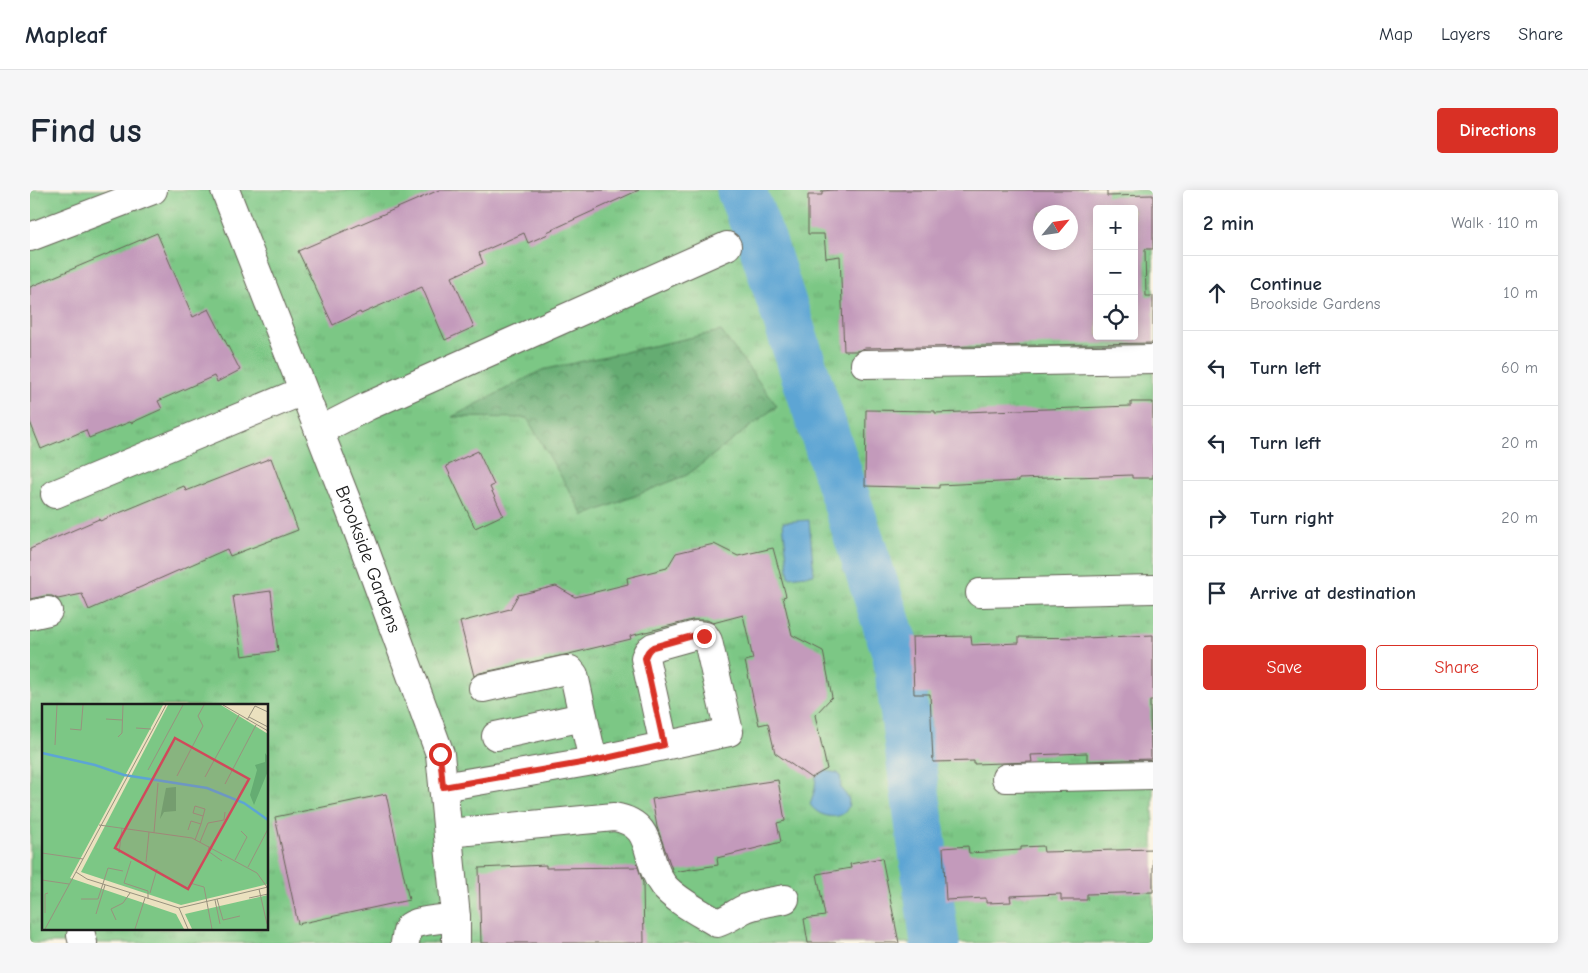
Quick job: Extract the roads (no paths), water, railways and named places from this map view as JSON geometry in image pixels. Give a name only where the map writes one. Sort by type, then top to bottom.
[{"type":"street","points":[[30,237],[154,190]]},
{"type":"street","name":"Brookside Gardens","points":[[225,190],[319,431],[440,754],[456,930]]},
{"type":"street","points":[[319,431],[368,406],[727,246]]},
{"type":"street","points":[[866,364],[1153,359]]},
{"type":"street","points":[[54,494],[303,391]]},
{"type":"street","points":[[980,593],[1153,589]]},
{"type":"street","points":[[483,688],[570,670],[574,674],[593,761]]},
{"type":"street","points":[[496,736],[583,717]]},
{"type":"street","points":[[443,787],[593,761],[664,745]]},
{"type":"street","points":[[1006,778],[1153,775]]},
{"type":"street","points":[[448,833],[614,817],[628,819],[638,828],[647,841],[655,873],[662,884],[669,892],[718,924],[728,920],[742,910],[785,899]]},
{"type":"street","points":[[405,943],[406,934],[410,927],[416,923],[456,930]]},
{"type":"water","points":[[809,520],[814,574],[789,577],[783,522]]},
{"type":"water","points":[[825,771],[838,773],[841,788],[849,800],[847,809],[838,816],[819,813],[810,804],[815,789],[816,776]]},
{"type":"waterway","points":[[741,190],[762,242],[897,655],[935,943]]}]
